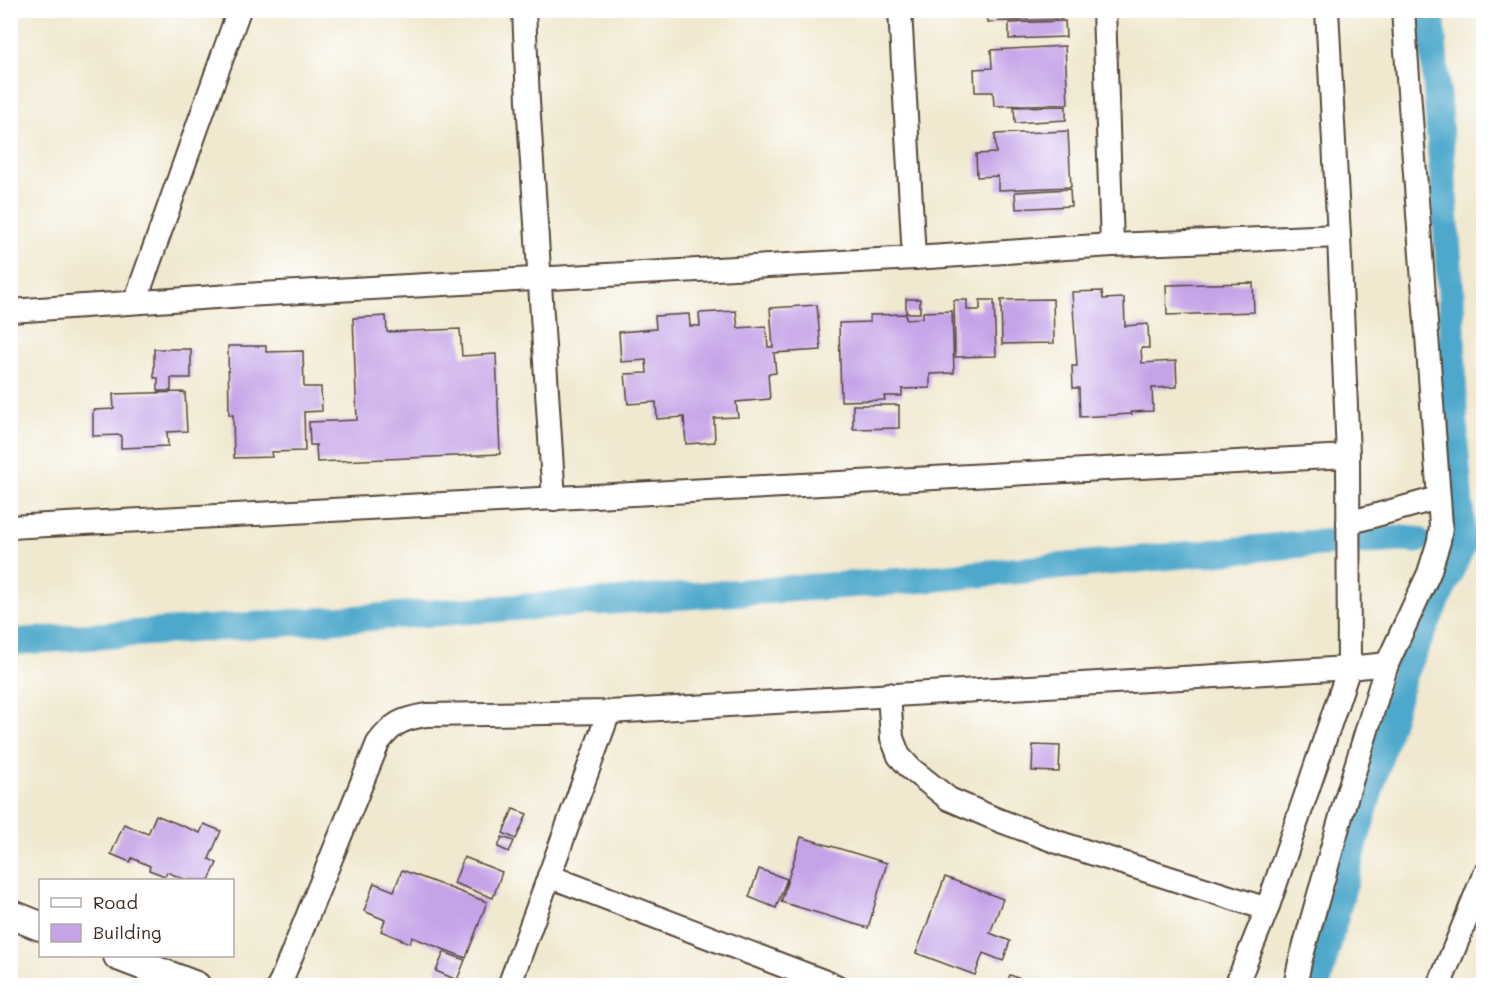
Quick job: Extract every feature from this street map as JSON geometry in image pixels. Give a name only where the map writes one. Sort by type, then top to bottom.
[{"type":"street","points":[[135,302],[239,10]]},
{"type":"street","points":[[524,10],[554,499]]},
{"type":"street","points":[[900,10],[914,258]]},
{"type":"street","points":[[1104,10],[1112,245]]},
{"type":"street","points":[[1236,986],[1267,909],[1349,668],[1348,456],[1327,10]]},
{"type":"street","points":[[1295,986],[1345,802],[1388,664],[1429,573],[1436,553],[1441,526],[1403,10]]},
{"type":"street","points":[[10,311],[245,295],[540,280],[1112,245],[1339,236]]},
{"type":"street","points":[[10,527],[1348,456]]},
{"type":"street","points":[[1349,528],[1438,498]]},
{"type":"street","points":[[279,986],[378,743],[391,727],[408,718],[426,715],[609,712],[1388,664]]},
{"type":"street","points":[[889,694],[892,738],[900,756],[911,769],[949,799],[1063,844],[1267,909]]},
{"type":"street","points":[[509,986],[609,712]]},
{"type":"street","points":[[1439,986],[1484,875]]},
{"type":"street","points":[[549,876],[836,986]]},
{"type":"street","points":[[10,914],[39,926]]},
{"type":"street","points":[[121,957],[196,986]]},
{"type":"building","points":[[987,10],[1062,10],[1062,19],[988,22]]},
{"type":"building","points":[[1065,21],[1066,37],[1009,39],[1009,23]]},
{"type":"building","points":[[1065,46],[1068,104],[994,106],[993,92],[975,92],[974,69],[992,68],[991,50]]},
{"type":"building","points":[[1066,106],[1066,120],[1015,123],[1014,107]]},
{"type":"building","points":[[1068,131],[1071,187],[998,190],[998,176],[977,177],[976,154],[996,153],[995,134]]},
{"type":"building","points":[[1070,189],[1071,206],[1016,209],[1015,192]]},
{"type":"building","points":[[1253,283],[1254,312],[1167,315],[1166,285]]},
{"type":"building","points":[[1102,291],[1103,299],[1124,298],[1125,326],[1148,324],[1149,348],[1141,348],[1142,363],[1176,361],[1177,387],[1152,388],[1153,411],[1080,417],[1079,388],[1073,388],[1072,366],[1077,366],[1072,292]]},
{"type":"building","points":[[906,299],[920,299],[920,313],[906,313]]},
{"type":"building","points":[[1053,299],[1054,343],[1002,344],[1001,300]]},
{"type":"building","points":[[954,300],[967,300],[967,310],[980,310],[980,300],[994,300],[996,356],[955,357]]},
{"type":"building","points":[[817,305],[821,350],[774,353],[776,373],[768,374],[770,399],[736,402],[738,417],[714,418],[715,442],[686,444],[684,417],[657,419],[656,402],[628,404],[625,374],[647,373],[646,360],[621,362],[619,332],[656,329],[655,316],[689,314],[690,326],[700,326],[699,313],[736,311],[738,328],[766,326],[768,347],[773,347],[770,308]]},
{"type":"building","points":[[952,311],[954,373],[930,374],[930,388],[902,389],[902,396],[884,396],[885,400],[841,401],[839,323],[870,322],[870,315],[906,314],[906,319],[923,318],[923,312]]},
{"type":"building","points":[[386,316],[387,332],[460,329],[462,356],[496,354],[500,454],[317,462],[316,445],[310,445],[309,422],[357,420],[353,318]]},
{"type":"building","points":[[228,346],[266,346],[266,352],[303,351],[304,387],[321,387],[322,411],[304,412],[305,451],[271,452],[272,457],[234,458],[233,415],[229,415]]},
{"type":"building","points":[[154,349],[191,349],[191,378],[171,378],[171,391],[158,391],[158,378],[154,378]]},
{"type":"building","points":[[185,392],[187,431],[167,432],[168,446],[121,448],[121,435],[93,436],[93,410],[114,409],[113,394]]},
{"type":"building","points":[[853,405],[899,405],[899,428],[853,429]]},
{"type":"building","points":[[1033,745],[1060,746],[1059,772],[1032,771]]},
{"type":"building","points":[[513,809],[527,814],[516,839],[503,833]]},
{"type":"building","points":[[156,815],[200,833],[204,824],[221,831],[209,859],[217,863],[209,879],[184,879],[167,872],[165,876],[149,870],[150,866],[132,858],[130,862],[111,854],[124,824],[148,834]]},
{"type":"building","points":[[502,837],[514,841],[509,852],[498,847]]},
{"type":"building","points":[[801,837],[887,863],[868,928],[781,902]]},
{"type":"building","points":[[464,857],[502,872],[493,898],[454,883]]},
{"type":"building","points":[[759,869],[787,879],[776,908],[749,897]]},
{"type":"building","points":[[402,870],[487,902],[466,958],[412,937],[410,943],[381,931],[385,920],[364,911],[374,883],[394,891]]},
{"type":"building","points":[[945,877],[1003,899],[990,933],[1010,941],[1003,961],[983,953],[975,975],[916,953]]},
{"type":"building","points":[[444,952],[465,960],[457,980],[436,971]]},
{"type":"building","points":[[1010,975],[1037,985],[1037,986],[1006,986]]},
{"type":"waterway","points":[[1317,986],[1355,842],[1404,673],[1463,544],[1455,443],[1451,294],[1431,10]]},
{"type":"waterway","points":[[10,642],[905,581],[1303,544],[1417,540]]}]
